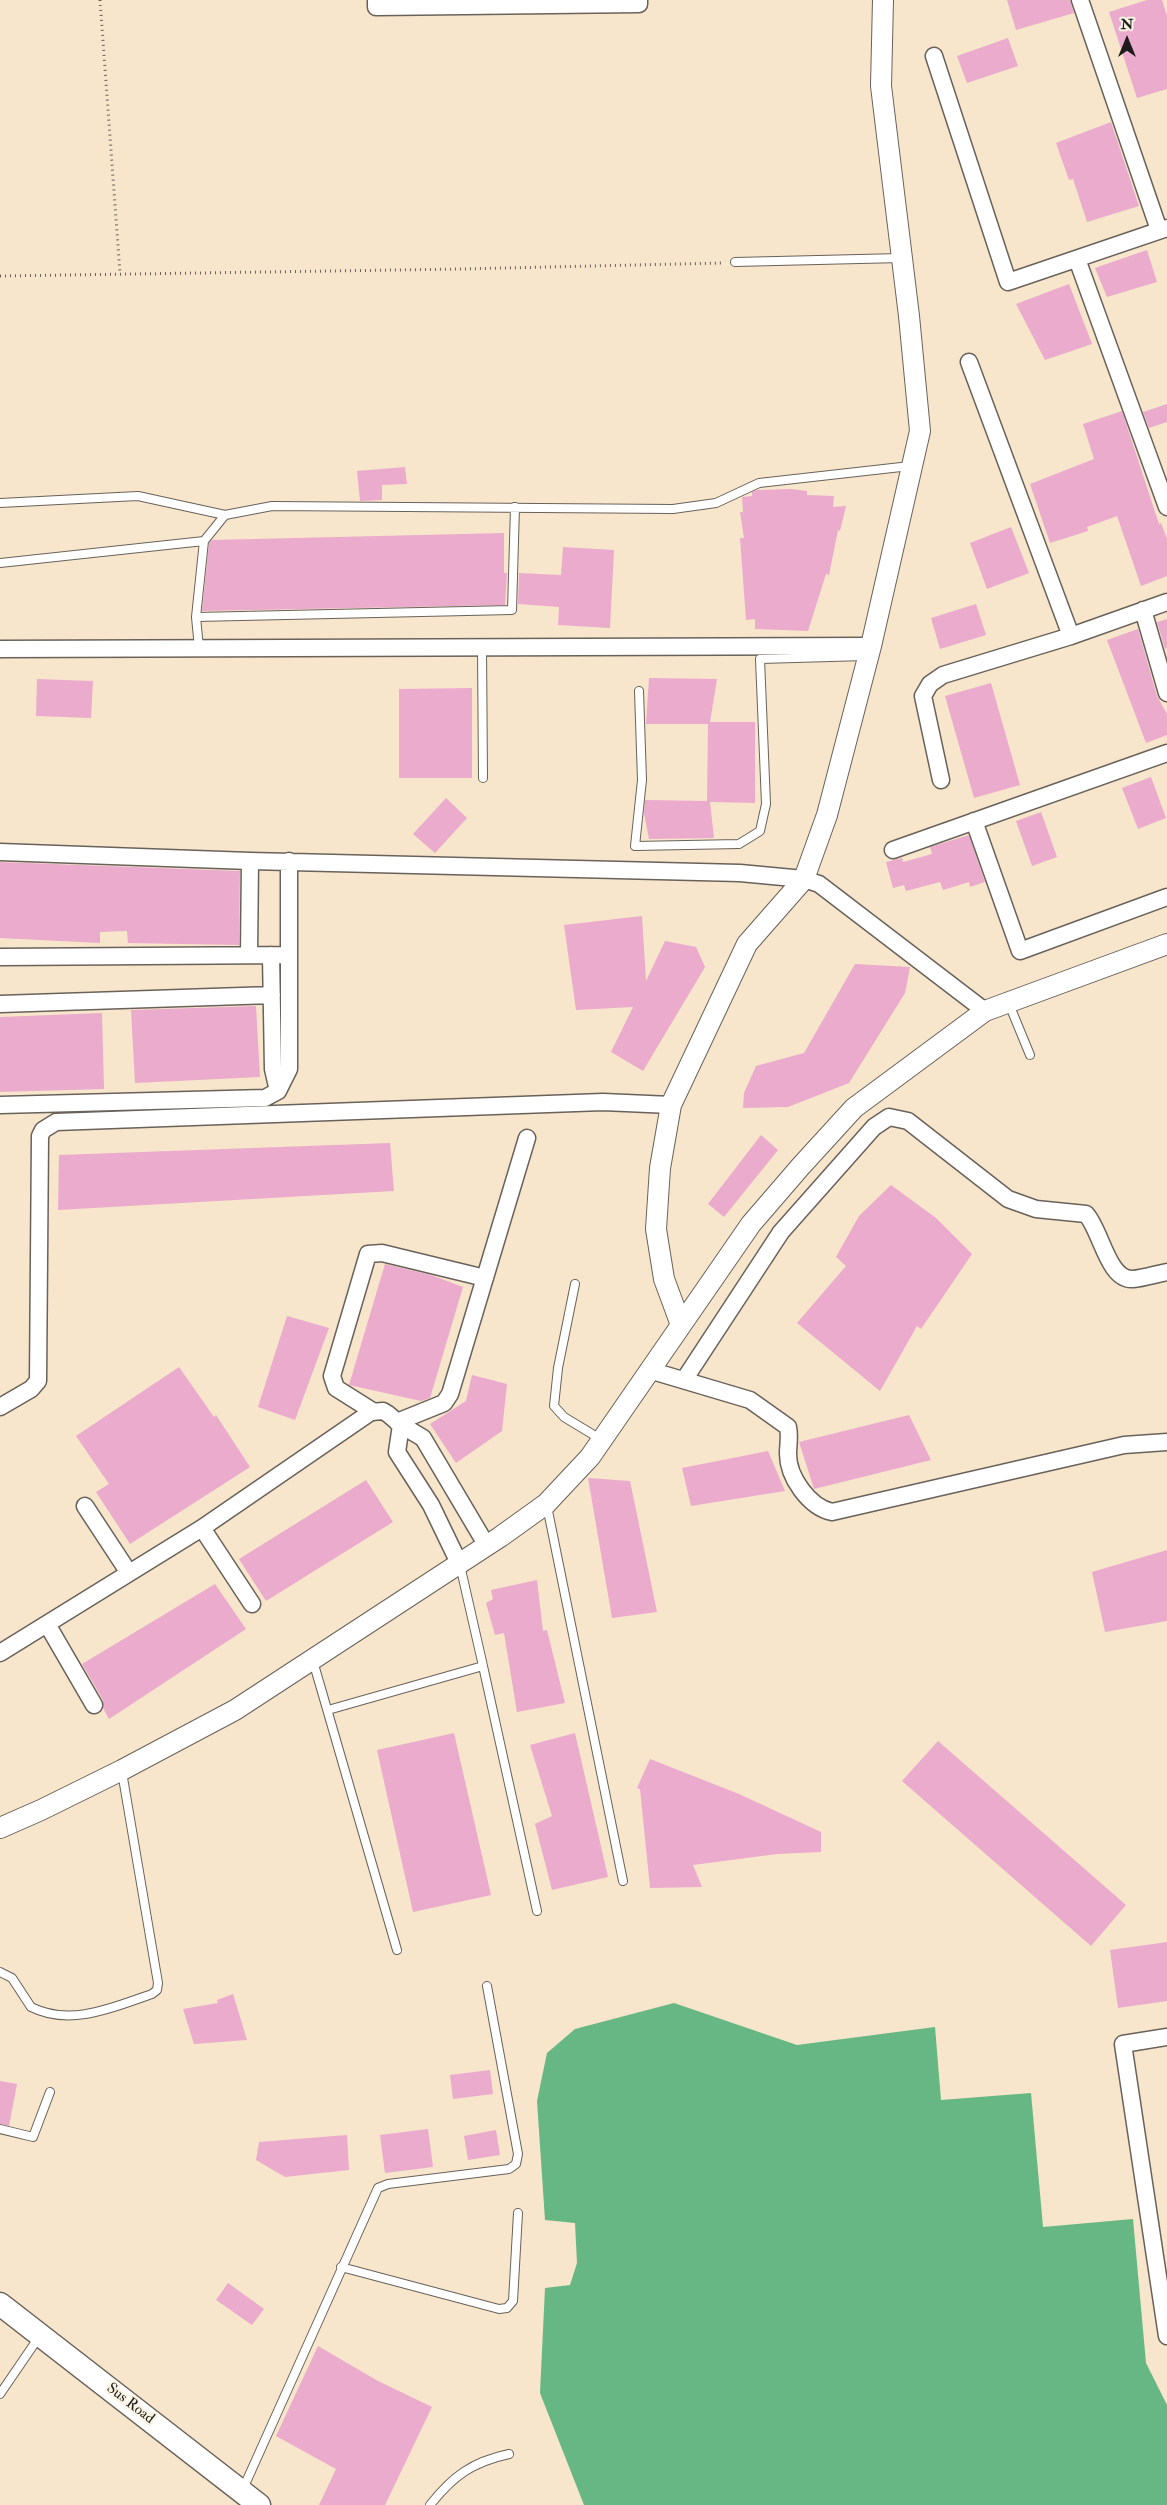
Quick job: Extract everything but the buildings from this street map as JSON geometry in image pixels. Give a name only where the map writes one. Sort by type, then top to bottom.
[{"type":"main road","name":"Sus Road","points":[[0,2304],[259,2505]]},
{"type":"street","points":[[376,0],[376,7],[639,4],[639,0]]},
{"type":"street","points":[[681,1325],[664,1279],[656,1229],[660,1168],[671,1105],[747,944],[804,879],[827,815],[870,651],[914,465],[920,431],[909,316],[881,86],[883,0]]},
{"type":"street","points":[[934,56],[1008,282],[1163,229],[1080,0]]},
{"type":"street","points":[[1076,259],[1167,507]]},
{"type":"street","points":[[969,362],[1071,636]]},
{"type":"street","points":[[941,780],[923,696],[930,684],[943,675],[1071,636],[1167,602]]},
{"type":"street","points":[[1143,610],[1167,693]]},
{"type":"street","points":[[0,649],[482,647],[870,651]]},
{"type":"street","points":[[893,850],[1167,752]]},
{"type":"street","points":[[974,821],[1020,951],[1167,897]]},
{"type":"street","points":[[0,852],[250,861],[740,873],[804,879],[819,884],[984,1011]]},
{"type":"street","points":[[249,954],[250,861]]},
{"type":"street","points":[[0,1105],[265,1098],[278,1091],[289,1069],[289,862]]},
{"type":"street","points":[[4,1823],[122,1770],[235,1710],[487,1546],[546,1504],[590,1457],[751,1224],[800,1166],[854,1108],[984,1011],[1167,944]]},
{"type":"street","points":[[271,955],[273,1069],[278,1091]]},
{"type":"street","points":[[0,957],[289,955]]},
{"type":"street","points":[[0,1004],[272,995]]},
{"type":"street","points":[[0,1407],[31,1389],[38,1380],[40,1136],[48,1126],[56,1122],[603,1102],[671,1105]]},
{"type":"street","points":[[684,1380],[781,1232],[874,1127],[889,1117],[908,1121],[1008,1199],[1036,1209],[1086,1214],[1094,1222],[1114,1271],[1121,1277],[1133,1279],[1167,1272]]},
{"type":"street","points":[[399,1424],[444,1403],[450,1394],[527,1138]]},
{"type":"street","points":[[485,1278],[382,1253],[368,1254],[332,1376],[336,1388],[374,1412],[388,1414],[399,1424],[423,1438],[487,1546]]},
{"type":"street","points":[[649,1370],[750,1400],[788,1427],[790,1444],[788,1455],[797,1484],[815,1506],[832,1512],[1124,1445],[1167,1442]]},
{"type":"street","points":[[0,1653],[202,1528],[374,1412]]},
{"type":"street","points":[[399,1424],[397,1452],[431,1505],[459,1563]]},
{"type":"street","points":[[85,1506],[129,1574]]},
{"type":"street","points":[[202,1528],[252,1604]]},
{"type":"street","points":[[47,1624],[94,1705]]},
{"type":"street","points":[[1167,2037],[1123,2044],[1167,2336]]},
{"type":"lane","points":[[735,262],[901,258]]},
{"type":"lane","points":[[0,503],[138,496],[225,515],[272,506],[674,509],[716,503],[759,482],[875,471],[914,465]]},
{"type":"lane","points":[[196,617],[512,610],[516,507]]},
{"type":"lane","points":[[199,648],[196,617],[204,541],[225,515]]},
{"type":"lane","points":[[0,563],[204,541]]},
{"type":"lane","points":[[482,647],[483,778]]},
{"type":"lane","points":[[639,691],[642,780],[635,846],[739,844],[760,831],[766,804],[760,659],[870,651]]},
{"type":"lane","points":[[1008,1002],[1030,1055]]},
{"type":"lane","points":[[575,1284],[558,1368],[554,1406],[564,1417],[602,1440]]},
{"type":"lane","points":[[546,1504],[623,1881]]},
{"type":"lane","points":[[459,1563],[537,1911]]},
{"type":"lane","points":[[313,1659],[397,1950]]},
{"type":"lane","points":[[328,1710],[483,1666]]},
{"type":"lane","points":[[0,1972],[12,1978],[31,2007],[60,2014],[83,2016],[152,1994],[158,1990],[122,1770]]},
{"type":"lane","points":[[242,2491],[378,2188],[508,2169],[516,2164],[518,2154],[487,1986]]},
{"type":"lane","points":[[0,2129],[33,2138],[50,2092]]},
{"type":"lane","points":[[341,2267],[499,2309],[507,2308],[513,2301],[518,2213]]},
{"type":"lane","points":[[0,2394],[40,2335]]},
{"type":"lane","points":[[430,2505],[448,2482],[471,2466],[488,2459],[509,2454]]},
{"type":"path","points":[[100,0],[120,273]]},
{"type":"path","points":[[0,276],[462,269],[735,262]]},
{"type":"green space","points":[[674,2003],[797,2045],[935,2027],[941,2100],[1031,2093],[1043,2227],[1133,2219],[1146,2363],[1167,2405],[1167,2505],[584,2505],[540,2393],[545,2288],[570,2285],[577,2263],[575,2223],[545,2220],[537,2101],[547,2053],[575,2029]]}]
